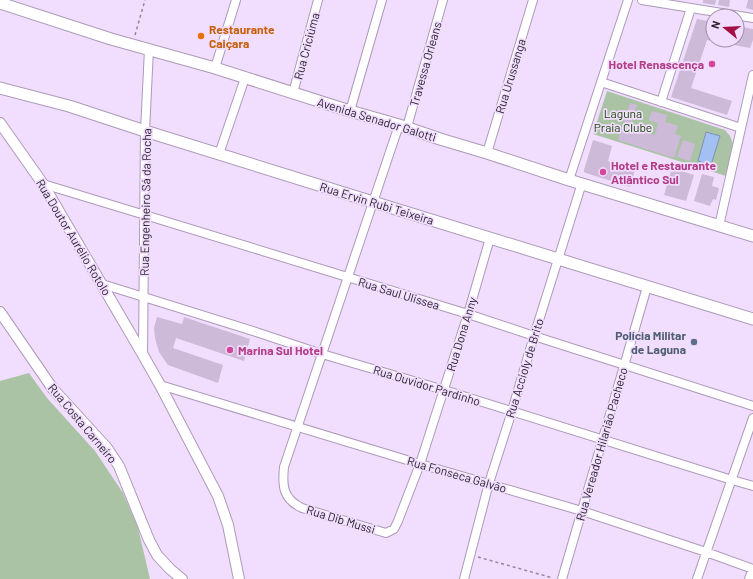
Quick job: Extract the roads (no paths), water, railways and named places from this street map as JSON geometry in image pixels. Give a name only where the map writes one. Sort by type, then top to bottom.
[{"type":"main road","name":"Avenida Senador Galotti","points":[[0,3],[111,39],[215,68],[350,111],[403,126],[570,180],[753,236]]},
{"type":"main road","name":"Rua Ervin Rubi Teixeira","points":[[0,88],[69,106],[145,131],[753,319]]},
{"type":"street","points":[[215,68],[236,0]]},
{"type":"street","name":"Rua Criciúma","points":[[293,93],[318,0]]},
{"type":"street","points":[[350,111],[382,0]]},
{"type":"street","name":"Travessa Orleans","points":[[348,277],[373,202],[403,126],[443,0]]},
{"type":"street","name":"Rua Urussanga","points":[[487,153],[533,0]]},
{"type":"street","points":[[570,180],[628,0]]},
{"type":"street","points":[[642,0],[753,18]]},
{"type":"street","points":[[661,102],[691,8]]},
{"type":"street","name":"Rua Engenheiro Sá da Rocha","points":[[143,355],[145,131],[149,49]]},
{"type":"street","points":[[719,226],[753,75]]},
{"type":"street","points":[[219,154],[245,78]]},
{"type":"street","points":[[601,82],[741,128]]},
{"type":"street","name":"Rua Doutor Aurélio Rotolo","points":[[0,123],[43,184],[160,385],[218,496],[228,525],[239,579]]},
{"type":"street","name":"Rua Accioly de Brito","points":[[464,579],[489,484],[582,183]]},
{"type":"street","name":"Rua Saul Ulissea","points":[[43,184],[468,314],[753,406]]},
{"type":"street","name":"Rua Dona Anny","points":[[398,521],[420,464],[468,314],[490,238]]},
{"type":"street","name":"Rua Dib Mussi","points":[[348,277],[284,467],[283,480],[285,491],[290,500],[302,508],[386,533],[394,530],[398,521]]},
{"type":"street","name":"Rua Ouvidor Pardinho","points":[[102,284],[144,296],[322,354],[444,390],[753,486]]},
{"type":"street","name":"Rua Vereador Hilarião Pacheco","points":[[562,579],[647,287]]},
{"type":"street","name":"Rua Costa Carneiro","points":[[0,312],[53,389],[107,448],[119,466],[157,556],[182,579]]},
{"type":"street","name":"Rua Fonseca Galvão","points":[[160,385],[420,464],[582,511],[753,569],[749,579]]},
{"type":"street","points":[[697,579],[753,418]]},
{"type":"water","points":[[706,132],[720,136],[711,165],[698,161]]},
{"type":"place","name":"Restaurante Caiçara","points":[[201,36]]},
{"type":"place","name":"Hotel Renascença","points":[[712,64]]},
{"type":"place","name":"Hotel e Restaurante Atlântico Sul","points":[[603,172]]},
{"type":"place","name":"Polícia Militar de Laguna","points":[[694,342]]},
{"type":"place","name":"Marina Sul Hotel","points":[[230,350]]},
{"type":"park label","name":"Laguna Praia Clube","points":[[623,120]]}]
